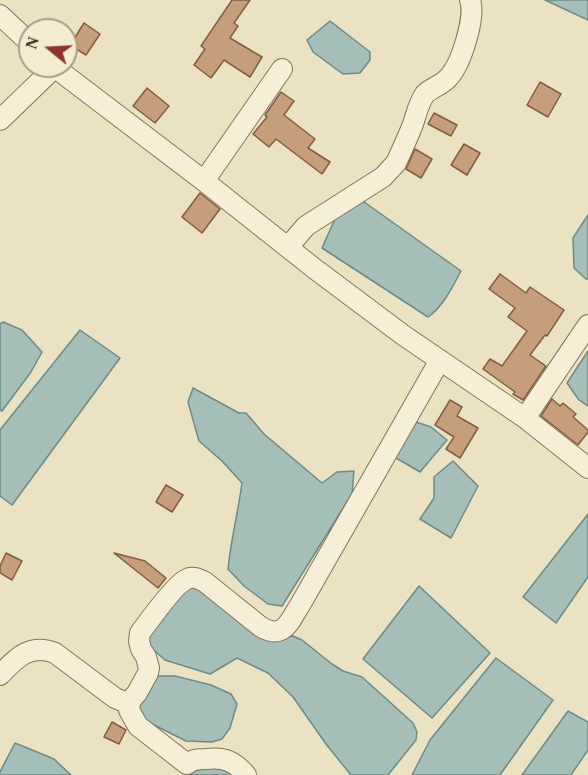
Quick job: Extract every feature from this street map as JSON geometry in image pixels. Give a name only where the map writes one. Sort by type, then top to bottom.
[{"type":"street","points":[[288,247],[306,226],[383,177],[393,167],[426,94],[452,74],[461,57],[472,14],[470,0]]},
{"type":"street","points":[[0,15],[18,32]]},
{"type":"street","points":[[204,181],[282,69]]},
{"type":"street","points":[[0,120],[43,78]]},
{"type":"street","points":[[68,78],[403,335],[525,418],[588,468]]},
{"type":"street","points":[[525,418],[588,325]]},
{"type":"street","points":[[246,775],[240,768],[217,758],[191,761],[184,770],[138,726],[129,710],[130,701],[137,693],[149,668],[141,649],[141,633],[169,595],[190,577],[205,582],[268,631],[280,631],[286,627],[440,360]]},
{"type":"street","points":[[0,675],[22,654],[47,650],[55,653],[115,698],[130,704]]},
{"type":"water","points":[[545,0],[588,0],[588,20]]},
{"type":"water","points":[[330,21],[370,52],[370,60],[360,73],[343,74],[313,52],[307,40]]},
{"type":"water","points":[[360,199],[461,271],[443,302],[428,317],[322,248],[334,221],[343,208]]},
{"type":"water","points":[[588,215],[588,279],[586,279],[574,268],[573,238]]},
{"type":"water","points":[[3,322],[22,330],[42,352],[31,372],[2,411],[0,410],[0,324]]},
{"type":"water","points":[[80,330],[120,358],[12,505],[0,496],[0,430]]},
{"type":"water","points":[[588,351],[588,406],[579,400],[567,383]]},
{"type":"water","points":[[193,388],[239,413],[246,413],[264,434],[322,483],[337,472],[354,471],[352,494],[282,606],[268,604],[244,586],[228,569],[242,483],[199,441],[188,402]]},
{"type":"water","points":[[413,421],[431,427],[447,440],[420,472],[391,455]]},
{"type":"water","points":[[453,461],[478,486],[451,538],[420,519],[434,498],[434,477]]},
{"type":"water","points":[[588,514],[588,577],[556,623],[523,597]]},
{"type":"water","points":[[188,584],[284,637],[293,636],[302,640],[343,671],[362,677],[413,723],[417,732],[416,740],[388,775],[351,775],[293,697],[268,673],[237,658],[210,674],[165,660],[149,646],[148,635]]},
{"type":"water","points":[[419,586],[490,653],[432,718],[363,659]]},
{"type":"water","points":[[496,658],[553,700],[500,775],[412,775],[430,740]]},
{"type":"water","points":[[155,676],[175,676],[211,685],[231,694],[237,704],[230,728],[222,739],[212,742],[186,741],[144,720],[137,707]]},
{"type":"water","points":[[568,711],[588,722],[588,750],[571,775],[522,775]]},
{"type":"water","points":[[15,743],[54,759],[71,775],[0,775]]},
{"type":"water","points":[[208,762],[239,775],[187,775],[190,770]]},
{"type":"building","points":[[232,0],[250,0],[234,23],[238,26],[230,38],[262,57],[250,77],[224,60],[211,78],[194,65],[205,49],[201,46]]},
{"type":"building","points":[[84,23],[100,34],[86,55],[78,50],[78,32]]},
{"type":"building","points":[[540,82],[561,94],[548,117],[527,105]]},
{"type":"building","points":[[147,88],[169,106],[155,123],[133,106]]},
{"type":"building","points":[[281,92],[294,101],[284,115],[315,139],[308,148],[330,162],[322,174],[276,139],[269,147],[253,134],[267,117],[265,115]]},
{"type":"building","points":[[434,113],[457,125],[451,136],[428,124]]},
{"type":"building","points":[[464,144],[480,153],[467,175],[451,165]]},
{"type":"building","points":[[415,149],[432,159],[421,178],[406,169]]},
{"type":"building","points":[[200,193],[220,209],[202,233],[182,217]]},
{"type":"building","points":[[500,274],[526,293],[530,287],[564,310],[547,336],[545,335],[530,355],[546,366],[523,400],[483,369],[490,359],[502,366],[527,331],[508,317],[515,308],[489,289]]},
{"type":"building","points":[[552,399],[560,406],[563,403],[576,414],[573,417],[588,430],[578,445],[541,416]]},
{"type":"building","points":[[450,400],[462,407],[457,416],[478,428],[460,458],[446,449],[454,437],[435,425]]},
{"type":"building","points":[[166,485],[183,495],[172,512],[156,502]]},
{"type":"building","points":[[6,553],[22,561],[12,580],[0,573],[0,566]]},
{"type":"building","points":[[114,553],[145,561],[166,578],[158,588]]},
{"type":"building","points":[[112,722],[126,730],[119,744],[104,737]]}]
